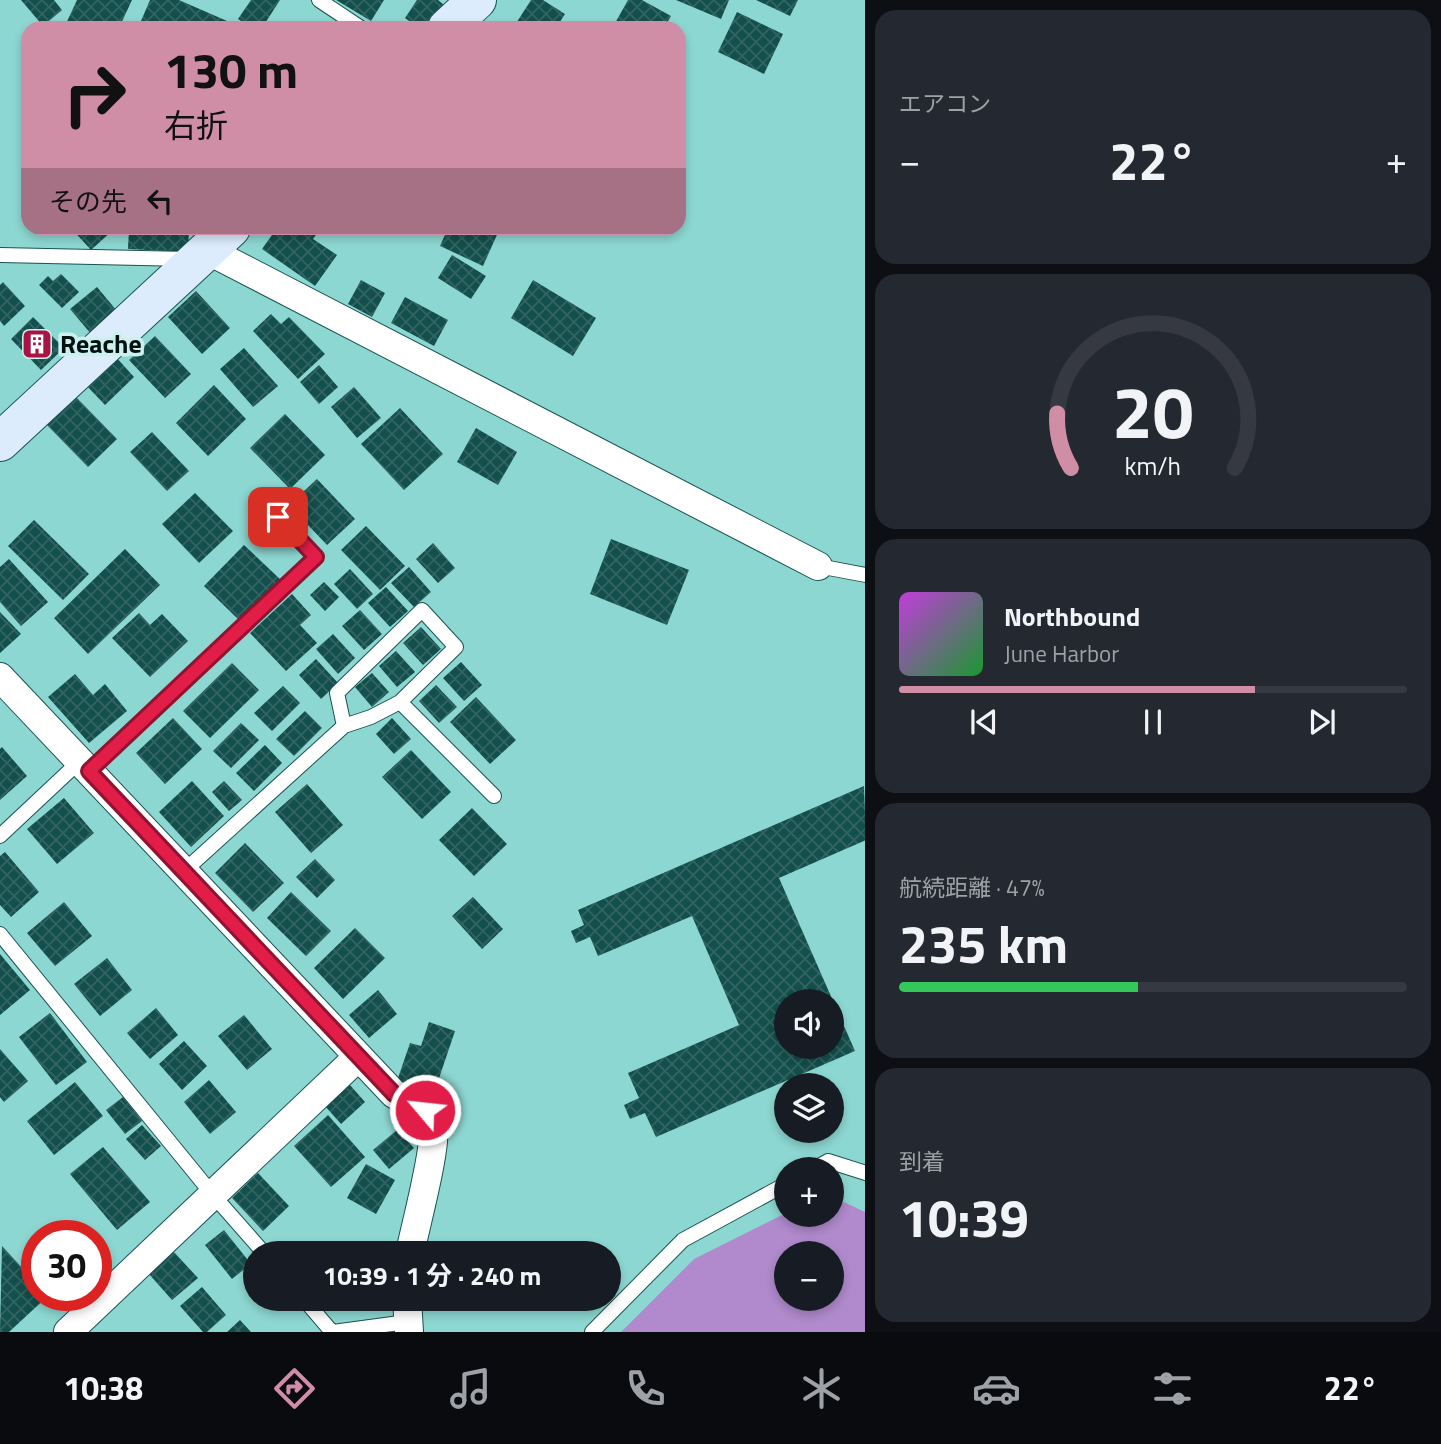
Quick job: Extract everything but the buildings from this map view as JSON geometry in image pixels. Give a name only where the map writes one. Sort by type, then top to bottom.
[{"type":"street","points":[[454,21],[477,0]]},
{"type":"street","points":[[0,442],[212,245],[818,566]]},
{"type":"street","points":[[0,677],[394,1094],[425,1110],[433,1122],[432,1147],[412,1241]]},
{"type":"street","points":[[68,1332],[358,1057]]},
{"type":"lane","points":[[319,0],[350,21]]},
{"type":"lane","points":[[0,255],[212,245]]},
{"type":"lane","points":[[0,836],[85,766],[316,557],[278,517]]},
{"type":"lane","points":[[818,566],[865,575]]},
{"type":"lane","points":[[183,872],[344,726],[371,717],[400,702],[456,647],[422,610],[337,693],[344,726]]},
{"type":"lane","points":[[400,702],[494,796]]},
{"type":"lane","points":[[0,934],[253,1241]]},
{"type":"lane","points":[[844,1166],[865,1172]]},
{"type":"lane","points":[[592,1332],[683,1240],[774,1191]]},
{"type":"lane","points":[[314,1311],[333,1332],[408,1318]]},
{"type":"shaded area","points":[[844,1202],[865,1212],[865,1332],[621,1332],[694,1259],[774,1219],[774,1227],[844,1227]]},
{"type":"place","name":"Reache","points":[[37,344]]},
{"type":"route","points":[[278,517],[316,557],[89,771],[394,1094],[425,1110]]}]
